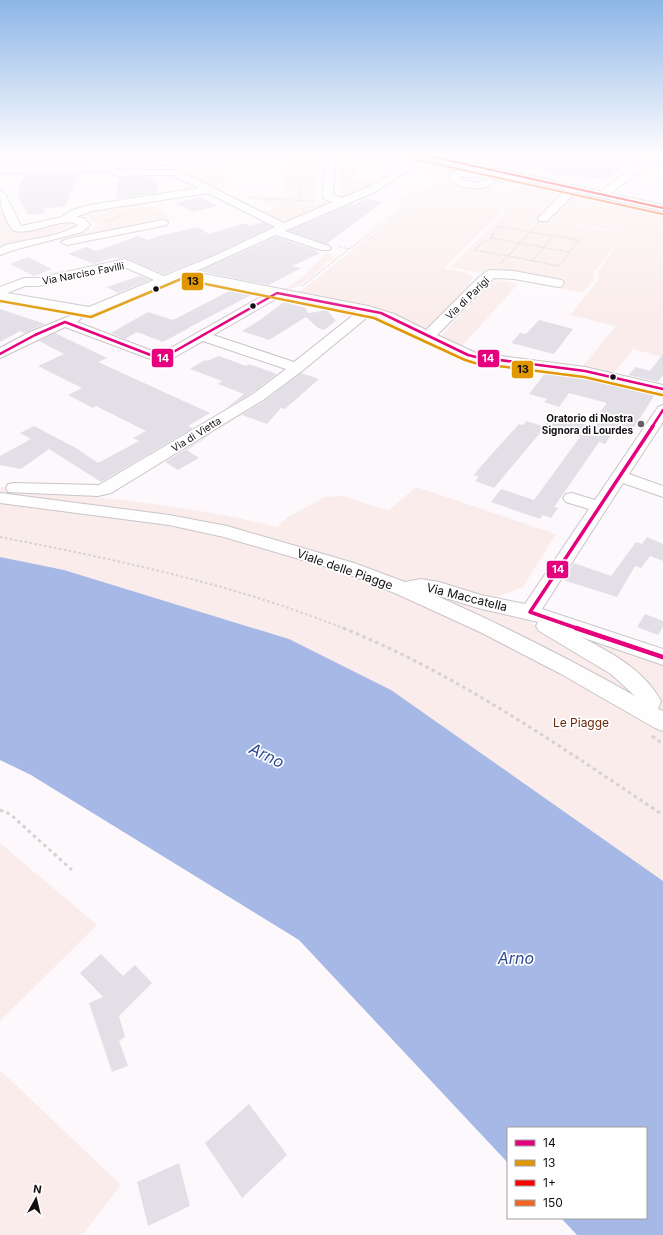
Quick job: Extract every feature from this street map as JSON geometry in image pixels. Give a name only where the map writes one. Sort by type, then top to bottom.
[{"type":"street","points":[[0,252],[10,247],[37,242],[74,231],[85,226],[85,223],[81,220],[66,219],[27,229],[17,228],[8,211]]},
{"type":"street","points":[[66,219],[74,213],[81,211]]},
{"type":"street","points":[[248,211],[280,229],[325,248]]},
{"type":"street","points":[[0,354],[65,322],[225,255],[321,211]]},
{"type":"street","points":[[543,219],[551,211]]},
{"type":"street","points":[[37,242],[66,242],[163,224]]},
{"type":"street","name":"Via Narciso Favilli","points":[[0,291],[24,282],[38,282],[125,263],[164,280]]},
{"type":"street","points":[[180,273],[283,295],[368,310],[389,316],[468,355],[481,358],[585,371],[663,389]]},
{"type":"street","name":"Via di Parigi","points":[[428,336],[482,281],[491,274],[514,275],[558,283]]},
{"type":"street","points":[[1,279],[24,282]]},
{"type":"street","points":[[0,295],[90,311]]},
{"type":"street","points":[[65,322],[161,359],[283,295]]},
{"type":"street","name":"Via di Vietta","points":[[0,492],[10,488],[98,491],[105,489],[258,397],[297,368],[368,310]]},
{"type":"street","points":[[203,336],[297,368]]},
{"type":"street","points":[[663,410],[530,612],[663,657]]},
{"type":"street","points":[[620,476],[663,492]]},
{"type":"street","name":"Viale delle Piagge","points":[[0,498],[147,516],[227,532],[347,567],[404,589],[487,626],[568,668],[653,722]]},
{"type":"street","points":[[572,498],[600,507]]},
{"type":"street","name":"Via Maccatella","points":[[404,589],[414,586],[430,586],[478,601],[530,612],[538,621],[616,667],[632,679],[650,701],[653,722]]},
{"type":"path","points":[[283,295],[404,211]]},
{"type":"path","points":[[85,226],[99,225],[128,214]]},
{"type":"path","points":[[499,226],[530,232],[579,240],[559,266],[475,250],[484,241],[487,242],[499,226]]},
{"type":"path","points":[[491,274],[530,232]]},
{"type":"path","points":[[532,261],[553,236]]},
{"type":"path","points":[[491,238],[570,252]]},
{"type":"path","points":[[0,537],[126,562],[229,589],[301,611],[357,634],[444,677],[530,726],[663,815]]},
{"type":"path","points":[[653,722],[663,744]]},
{"type":"path","points":[[0,810],[10,814],[72,870]]},
{"type":"green space","points":[[0,211],[1,211],[13,231],[32,231],[64,222],[77,223],[78,225],[53,236],[0,248]]},
{"type":"green space","points":[[88,211],[159,211],[173,219],[69,240],[53,240],[100,225],[89,220],[92,217],[87,215],[77,216],[80,212]]},
{"type":"green space","points":[[258,211],[314,211],[291,220],[273,218]]},
{"type":"green space","points":[[393,211],[401,211],[347,247],[394,212]]},
{"type":"green space","points":[[407,211],[550,211],[542,219],[624,233],[592,276],[596,277],[583,293],[558,288],[565,279],[514,270],[511,273],[494,270],[479,273],[450,267],[506,212],[534,217],[503,211],[444,268],[467,273],[473,277],[466,289],[427,330],[297,294],[355,248]]},
{"type":"green space","points":[[554,211],[663,211],[663,357],[633,349],[613,374],[582,367],[616,326],[570,315],[599,279],[598,272],[625,232],[546,219]]},
{"type":"green space","points":[[327,252],[333,256],[333,259],[326,263],[305,282],[294,288],[284,289],[302,277]]},
{"type":"green space","points":[[502,280],[518,284],[461,347],[440,337],[490,283]]},
{"type":"green space","name":"Le Piagge","points":[[0,487],[174,507],[208,512],[277,527],[288,517],[325,497],[344,496],[389,510],[416,487],[556,534],[523,587],[499,596],[509,613],[536,625],[552,625],[663,664],[663,881],[289,639],[64,570],[0,557]]},
{"type":"green space","points":[[0,843],[97,925],[0,1021]]},
{"type":"green space","points":[[0,1070],[121,1185],[82,1235],[0,1235]]},
{"type":"water","name":"Arno","points":[[0,557],[64,570],[289,639],[391,690],[663,881],[663,1235],[577,1235],[562,1219],[647,1219],[647,1127],[507,1127],[507,1162],[299,940],[31,775],[0,760]]},
{"type":"building","points":[[26,211],[44,211],[45,213],[28,215]]},
{"type":"building","points":[[335,211],[371,211],[326,244],[289,231]]},
{"type":"building","points":[[262,222],[272,227],[215,254],[164,274],[126,258],[119,259],[115,257],[94,264],[68,254],[86,247],[96,251],[138,236],[148,240],[158,236],[198,227],[209,234],[245,223],[250,226]]},
{"type":"building","points":[[276,237],[321,253],[292,266],[301,268],[269,285],[199,271]]},
{"type":"building","points":[[28,257],[52,269],[34,276],[10,264]]},
{"type":"building","points":[[140,276],[150,280],[118,293],[106,287]]},
{"type":"building","points":[[233,289],[255,293],[163,342],[137,332],[125,339],[111,333],[148,312],[173,320]]},
{"type":"building","points":[[284,302],[306,308],[308,313],[327,310],[336,321],[324,330],[318,328],[306,317],[269,340],[242,331]]},
{"type":"building","points":[[0,309],[45,324],[24,333],[20,331],[0,342]]},
{"type":"building","points":[[539,320],[573,329],[554,354],[511,343],[520,333],[526,334]]},
{"type":"building","points":[[55,333],[107,358],[98,362],[210,413],[188,426],[193,428],[101,482],[49,449],[21,469],[0,465],[0,456],[31,439],[20,433],[34,426],[76,448],[98,463],[139,441],[133,438],[146,431],[96,406],[93,408],[68,395],[82,388],[38,366],[64,354],[39,341]]},
{"type":"building","points":[[663,354],[663,375],[658,382],[628,375],[636,367],[650,371]]},
{"type":"building","points":[[219,356],[246,366],[249,364],[277,374],[252,393],[225,409],[244,394],[218,384],[222,381],[190,369],[205,360],[207,361]]},
{"type":"building","points":[[546,372],[594,379],[656,393],[631,432],[616,428],[605,444],[599,442],[554,507],[558,508],[551,518],[543,515],[540,519],[491,502],[501,489],[534,500],[580,437],[544,426],[553,415],[590,425],[607,403],[569,393],[559,407],[544,402],[547,399],[529,394]]},
{"type":"building","points":[[301,373],[319,379],[285,409],[281,408],[267,424],[242,415],[264,401]]},
{"type":"building","points":[[527,421],[545,427],[494,488],[475,481],[479,477],[474,475],[481,466],[519,424],[523,425]]},
{"type":"building","points":[[209,435],[187,450],[199,458],[178,470],[165,462]]},
{"type":"building","points":[[647,537],[663,544],[663,561],[650,556],[641,568],[635,566],[617,597],[563,580],[574,563],[611,576],[636,542],[642,544]]},
{"type":"building","points":[[645,614],[663,621],[663,627],[658,635],[637,627]]},
{"type":"building","points":[[101,954],[123,976],[135,965],[152,983],[119,1016],[125,1037],[119,1041],[128,1066],[112,1072],[89,1003],[103,997],[80,973]]},
{"type":"building","points":[[249,1104],[287,1155],[242,1198],[205,1143]]},
{"type":"building","points":[[179,1163],[190,1206],[148,1226],[137,1182]]},
{"type":"transit line","name":"150","points":[[647,211],[662,214]]},
{"type":"transit line","name":"13","points":[[0,301],[91,317],[181,279],[374,318],[465,360],[475,363],[584,377],[662,395]]},
{"type":"transit line","name":"14","points":[[0,354],[35,335],[65,322],[161,359],[277,293],[381,313],[468,355],[476,357],[585,371],[663,389]]},
{"type":"transit line","name":"14","points":[[663,410],[530,612],[663,657]]},
{"type":"place","name":"Oratorio di Nostra Signora di Lourdes","points":[[641,424]]}]
